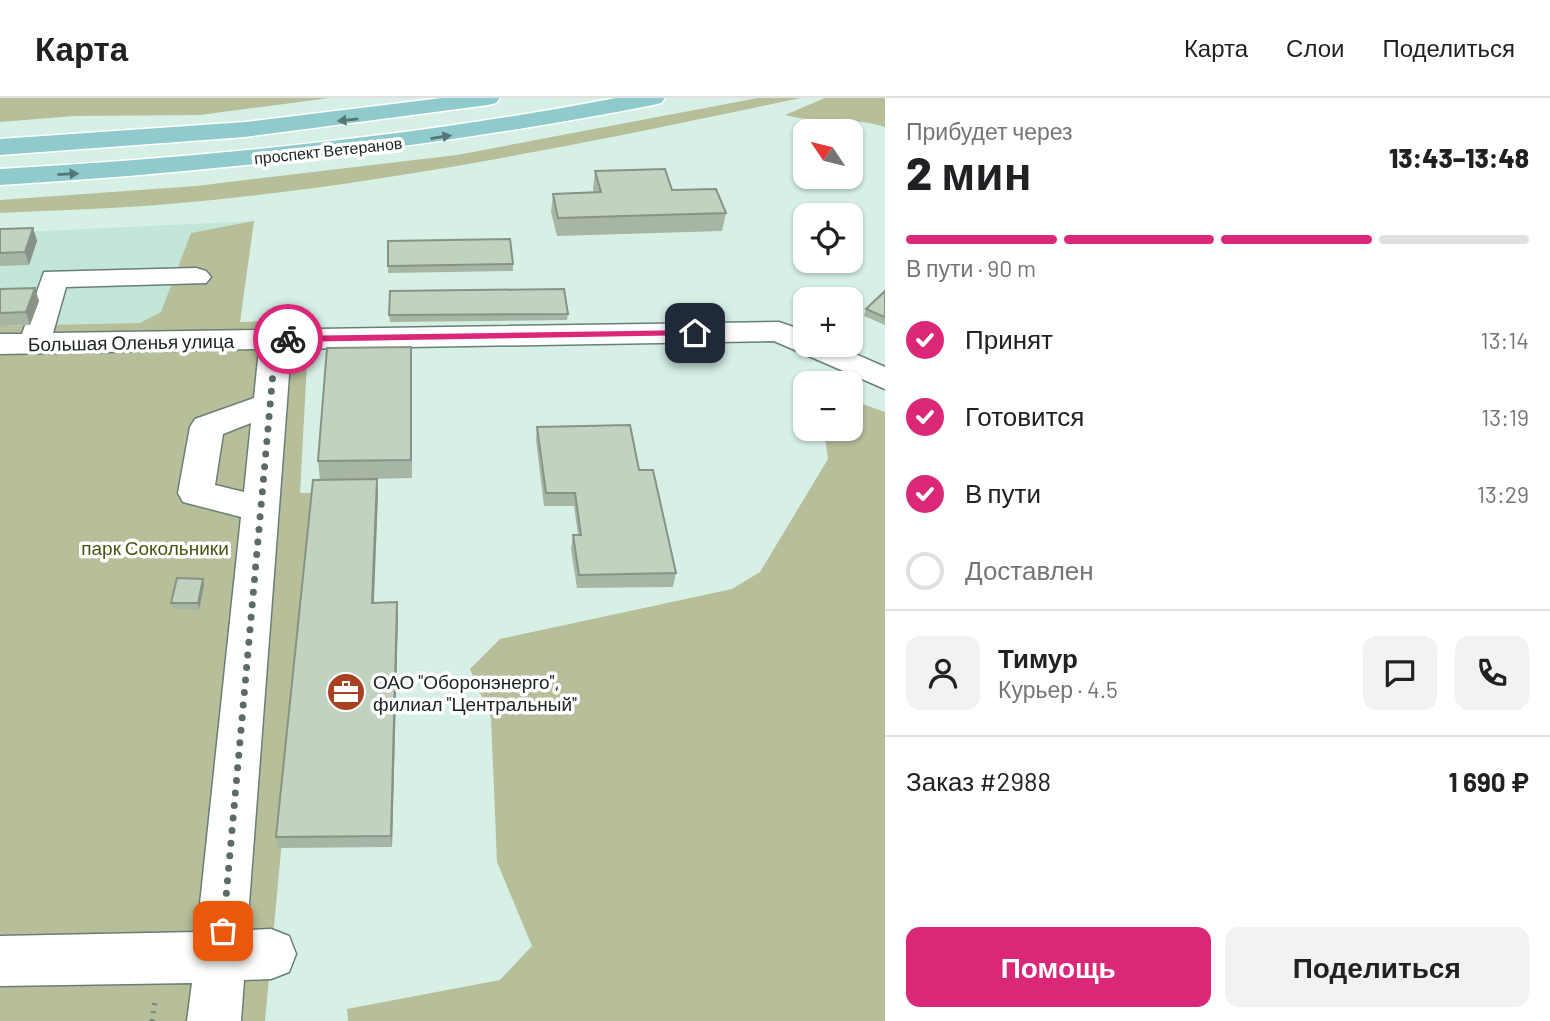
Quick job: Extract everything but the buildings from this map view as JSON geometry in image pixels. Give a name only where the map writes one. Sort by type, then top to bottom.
[{"type":"main road","name":"проспект Ветеранов","points":[[0,147],[266,128],[376,117],[488,98]]},
{"type":"main road","name":"проспект Ветеранов","points":[[0,177],[309,154],[447,136],[653,98]]},
{"type":"street","points":[[35,343],[54,278],[196,277]]},
{"type":"street","name":"Большая Оленья улица","points":[[0,344],[779,331],[793,338]]},
{"type":"street","points":[[214,1021],[276,339]]},
{"type":"street","name":"Большая Оленья улица","points":[[836,357],[885,379]]},
{"type":"street","points":[[261,509],[196,493],[207,427],[270,404]]},
{"type":"street","points":[[0,961],[271,954]]},
{"type":"shaded area","points":[[254,221],[240,322],[0,326],[0,233]]},
{"type":"green space","points":[[0,98],[329,98],[200,115],[75,116],[0,122]]},
{"type":"green space","points":[[758,98],[801,98],[486,161],[328,186],[169,204],[0,213],[0,200],[196,186],[457,155]]},
{"type":"green space","points":[[825,98],[885,98],[885,127],[863,122],[863,119],[810,119],[785,115]]},
{"type":"green space","name":"парк Сокольники","points":[[254,221],[240,322],[297,320],[309,326],[300,493],[315,493],[265,1021],[0,1021],[0,326],[140,323],[161,312],[191,233]]},
{"type":"green space","points":[[863,404],[885,412],[885,1021],[348,1021],[347,1009],[500,980],[532,946],[497,862],[491,718],[470,669],[500,639],[732,589],[760,572],[828,459],[826,441],[863,441]]},
{"type":"way so far","points":[[223,931],[276,339],[288,339]]},
{"type":"place","name":"ОАО \"Оборонэнерго\", филиал \"Центральный\"","points":[[346,692]]},
{"type":"route","points":[[288,339],[695,333]]}]
